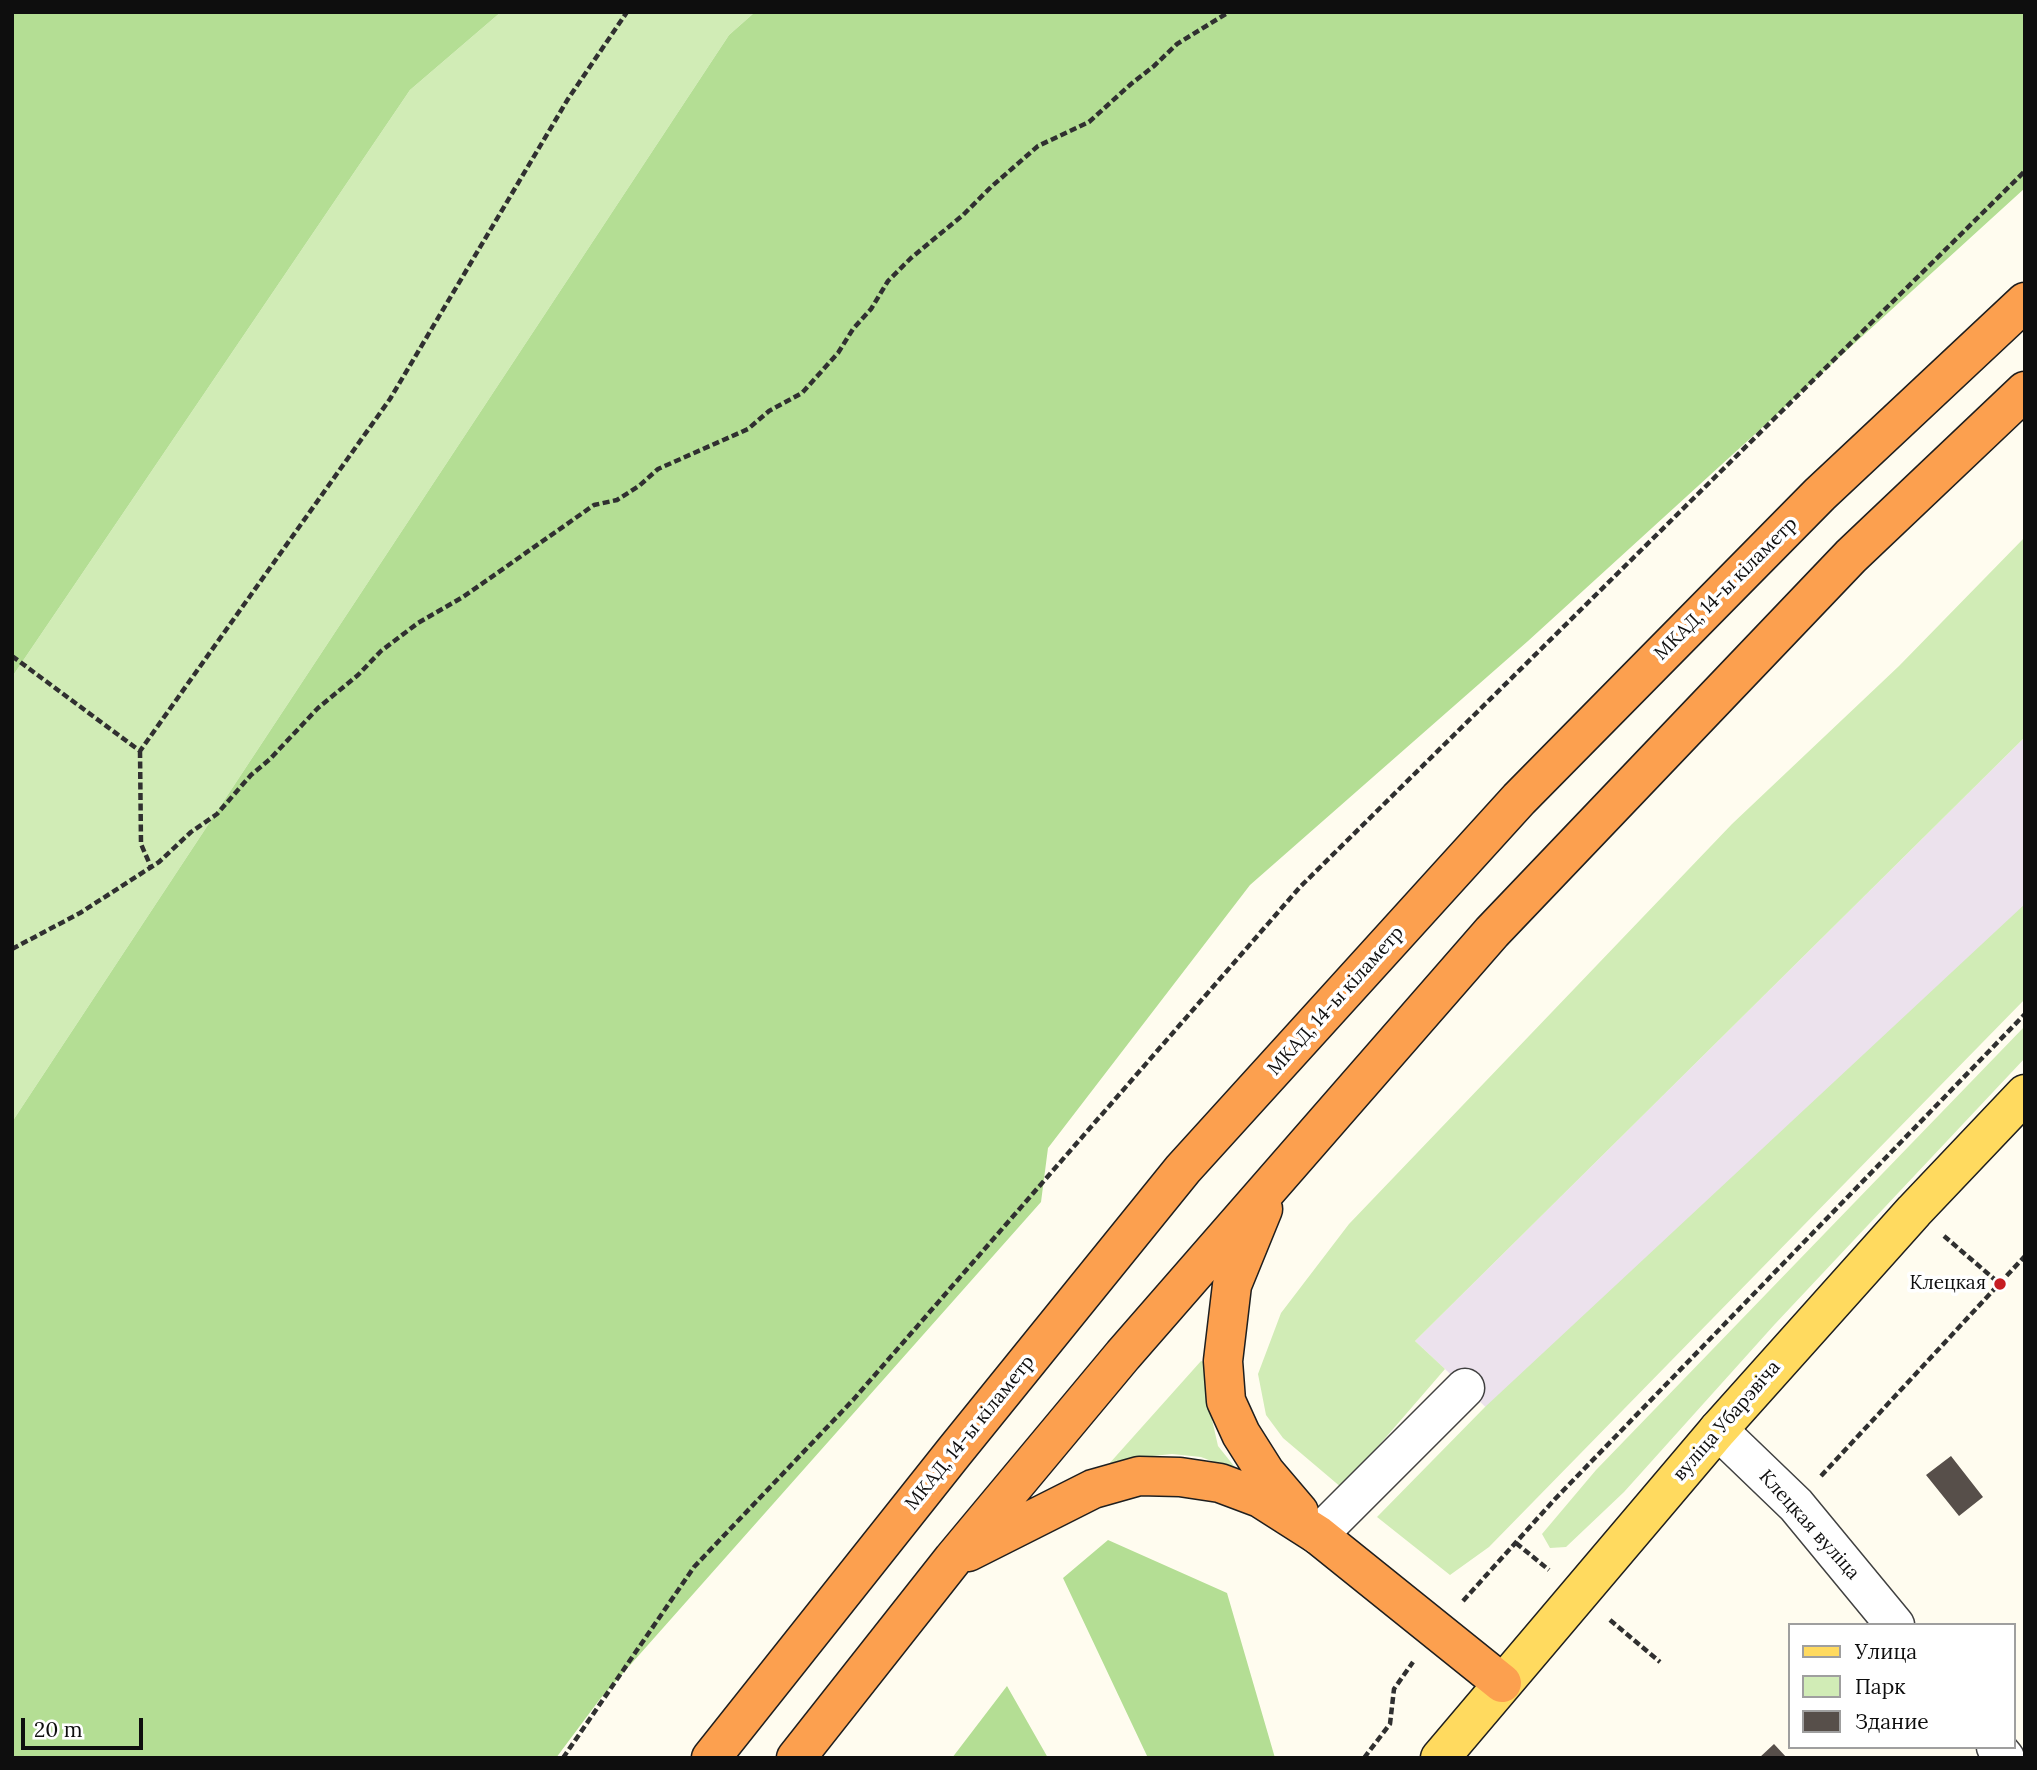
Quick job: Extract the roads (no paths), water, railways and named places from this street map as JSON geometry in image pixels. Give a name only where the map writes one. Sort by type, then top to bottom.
[{"type":"highway","name":"МКАД, 14-ы кіламетр","points":[[711,1758],[1183,1169],[1519,799],[1820,494],[2025,302]]},
{"type":"highway","points":[[796,1758],[953,1559],[1123,1354],[1492,932],[1851,556],[2025,391]]},
{"type":"highway","points":[[1274,1180],[1233,1285],[1223,1361],[1226,1402],[1241,1434],[1265,1472],[1318,1535]]},
{"type":"highway","points":[[953,1559],[1093,1489],[1139,1476],[1181,1477],[1220,1483],[1260,1498],[1318,1535],[1502,1683]]},
{"type":"main road","name":"вуліца Убарэвіча","points":[[1440,1758],[1718,1430],[1914,1211],[2025,1094]]},
{"type":"street","points":[[1318,1535],[1465,1388]]},
{"type":"street","name":"Клецкая вуліца","points":[[1718,1430],[1796,1505],[1893,1623]]},
{"type":"place","name":"Клецкая","points":[[2000,1284]]}]
